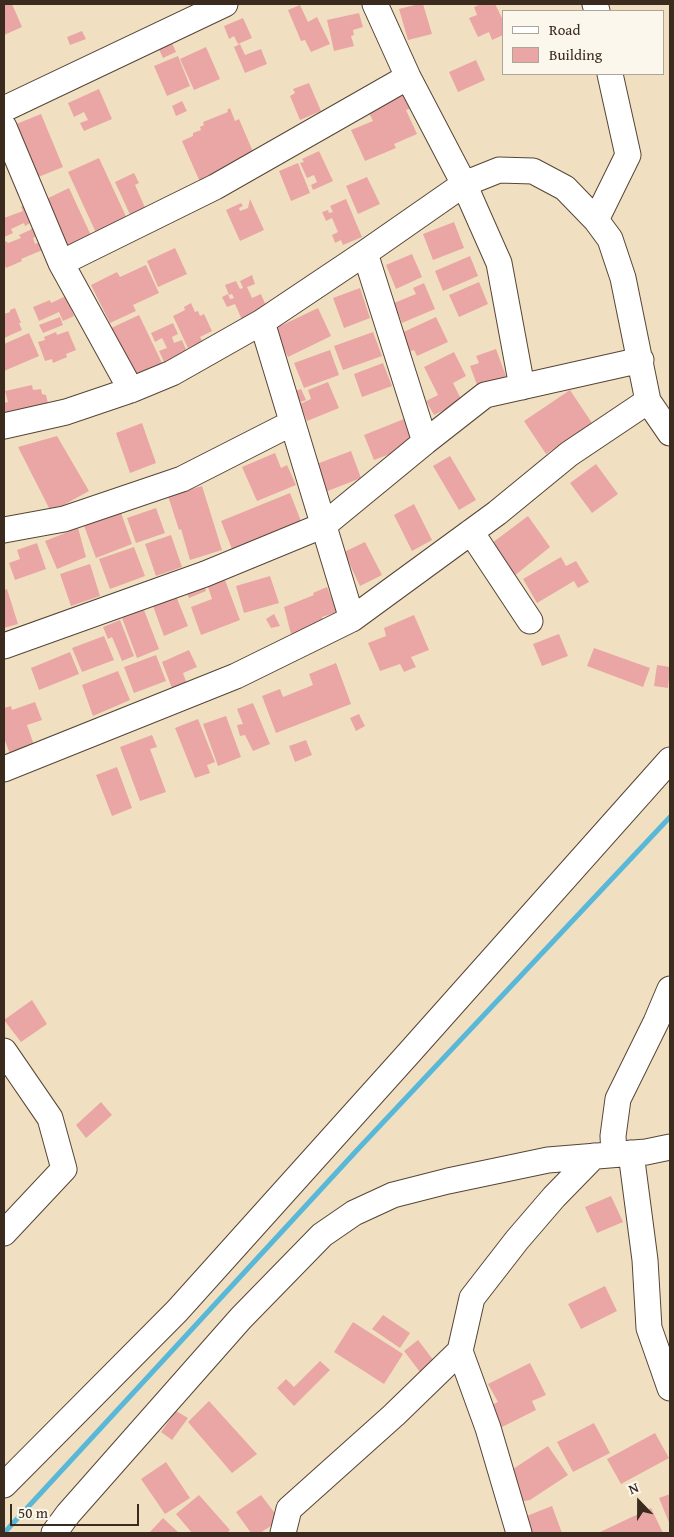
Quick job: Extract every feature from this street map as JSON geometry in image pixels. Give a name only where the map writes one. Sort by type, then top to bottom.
[{"type":"street","points":[[4,109],[225,4]]},
{"type":"street","points":[[375,4],[408,77],[464,184],[499,263],[522,387]]},
{"type":"street","points":[[596,220],[628,155],[610,75]]},
{"type":"street","points":[[61,263],[215,187],[408,77]]},
{"type":"street","points":[[4,127],[61,263],[131,390]]},
{"type":"street","points":[[4,426],[66,412],[131,390],[172,373],[262,322],[464,184],[499,170],[532,170],[565,188],[596,220],[610,240],[623,278],[648,401],[670,433]]},
{"type":"street","points":[[365,253],[426,442]]},
{"type":"street","points":[[262,322],[352,619]]},
{"type":"street","points":[[4,646],[205,574],[324,525],[485,396],[641,360]]},
{"type":"street","points":[[4,769],[236,676],[352,619],[471,532],[569,454],[648,401]]},
{"type":"street","points":[[4,530],[64,518],[182,479],[292,422]]},
{"type":"street","points":[[471,532],[530,622]]},
{"type":"street","points":[[4,1485],[177,1311],[670,760]]},
{"type":"street","points":[[670,989],[618,1099],[613,1136],[621,1154],[645,1260],[649,1328],[670,1388]]},
{"type":"street","points":[[4,1051],[50,1118],[64,1169],[4,1233]]},
{"type":"street","points":[[54,1533],[68,1514],[241,1318],[322,1235],[354,1213],[393,1195],[448,1181],[548,1160],[621,1154],[670,1147]]},
{"type":"street","points":[[519,1533],[488,1428],[460,1351],[472,1298],[548,1204],[621,1154]]},
{"type":"street","points":[[283,1533],[289,1508],[394,1415],[460,1351]]},
{"type":"building","points":[[4,4],[12,4],[22,27],[4,35]]},
{"type":"building","points":[[423,4],[432,34],[408,40],[399,9]]},
{"type":"building","points":[[481,4],[495,4],[502,18],[502,35],[492,40],[489,32],[478,37],[469,18],[477,15],[474,7]]},
{"type":"building","points":[[300,5],[308,22],[317,17],[330,44],[311,52],[305,40],[301,41],[288,10]]},
{"type":"building","points":[[359,13],[363,27],[353,30],[354,35],[351,36],[354,46],[334,51],[327,20]]},
{"type":"building","points":[[243,18],[252,38],[238,44],[234,36],[229,39],[224,26]]},
{"type":"building","points":[[82,31],[86,39],[70,45],[67,37]]},
{"type":"building","points":[[171,41],[176,52],[163,58],[158,47]]},
{"type":"building","points":[[240,44],[245,55],[261,49],[267,64],[245,73],[234,47]]},
{"type":"building","points":[[206,47],[220,79],[194,90],[180,59]]},
{"type":"building","points":[[178,56],[190,86],[167,96],[154,66]]},
{"type":"building","points":[[476,60],[485,80],[458,92],[449,72]]},
{"type":"building","points":[[309,83],[321,111],[300,120],[290,96],[295,93],[293,89]]},
{"type":"building","points":[[99,89],[112,119],[84,131],[80,123],[88,120],[84,112],[74,117],[68,103]]},
{"type":"building","points":[[406,94],[412,108],[406,110],[417,134],[394,144],[396,148],[365,161],[351,130],[373,121],[368,111]]},
{"type":"building","points":[[182,101],[187,111],[176,116],[172,106]]},
{"type":"building","points":[[230,108],[235,121],[239,119],[254,154],[221,169],[223,173],[200,182],[182,141],[201,130],[200,127],[204,125],[203,122],[228,112],[227,110]]},
{"type":"building","points":[[41,114],[63,167],[36,178],[14,125]]},
{"type":"building","points":[[319,151],[333,181],[313,190],[311,185],[317,182],[314,175],[307,178],[300,163],[304,162],[302,159]]},
{"type":"building","points":[[99,158],[129,223],[98,237],[68,172]]},
{"type":"building","points":[[298,163],[310,193],[291,201],[279,171]]},
{"type":"building","points":[[134,173],[139,183],[135,185],[147,212],[132,219],[115,182]]},
{"type":"building","points":[[367,177],[380,204],[358,214],[346,186]]},
{"type":"building","points":[[69,188],[94,242],[66,255],[42,201]]},
{"type":"building","points":[[250,199],[264,230],[240,241],[226,210],[241,203],[243,206],[239,208],[240,211],[248,208]]},
{"type":"building","points":[[346,199],[362,237],[343,245],[341,240],[335,243],[332,235],[338,232],[332,218],[326,221],[322,212],[328,210],[329,213],[333,212],[330,206]]},
{"type":"building","points":[[31,200],[30,223],[25,226],[24,223],[11,229],[13,233],[4,237],[4,218],[23,211],[22,203]]},
{"type":"building","points":[[454,222],[464,248],[433,260],[423,234]]},
{"type":"building","points":[[33,227],[36,236],[33,238],[35,244],[42,241],[45,249],[21,259],[22,261],[6,268],[4,263],[4,242],[8,243],[21,238],[19,235]]},
{"type":"building","points":[[175,248],[187,274],[158,287],[147,261]]},
{"type":"building","points":[[412,254],[422,277],[396,289],[386,265]]},
{"type":"building","points":[[470,256],[478,276],[443,291],[435,271]]},
{"type":"building","points":[[146,265],[159,293],[133,305],[136,311],[110,323],[91,285],[117,272],[120,277]]},
{"type":"building","points":[[252,275],[255,284],[247,287],[252,298],[261,294],[266,306],[255,311],[257,316],[243,322],[235,304],[227,307],[222,297],[228,294],[230,299],[234,298],[232,294],[229,295],[225,285],[236,281],[240,289],[243,288],[240,281]]},
{"type":"building","points":[[479,282],[488,304],[459,317],[449,295]]},
{"type":"building","points":[[424,283],[435,309],[402,323],[394,303],[416,294],[413,288]]},
{"type":"building","points":[[360,288],[370,318],[344,328],[333,298]]},
{"type":"building","points":[[66,296],[74,316],[63,321],[59,312],[39,321],[33,307],[50,300],[51,303]]},
{"type":"building","points":[[191,303],[195,312],[198,311],[200,316],[204,314],[212,331],[200,337],[203,342],[188,348],[173,316],[185,310],[184,307]]},
{"type":"building","points":[[15,308],[22,330],[4,338],[4,314]]},
{"type":"building","points":[[318,308],[331,336],[288,357],[274,329]]},
{"type":"building","points":[[139,315],[162,363],[132,377],[109,329]]},
{"type":"building","points":[[60,317],[63,325],[43,333],[39,325]]},
{"type":"building","points":[[436,317],[448,342],[417,356],[414,350],[406,353],[397,335]]},
{"type":"building","points":[[173,323],[178,334],[172,337],[174,343],[182,340],[187,352],[164,362],[159,351],[167,348],[162,338],[155,342],[151,333]]},
{"type":"building","points":[[68,331],[76,350],[66,354],[67,357],[53,363],[52,359],[45,361],[38,342],[45,340],[44,337],[56,332],[57,335]]},
{"type":"building","points":[[373,332],[382,356],[343,370],[334,346]]},
{"type":"building","points":[[29,333],[39,356],[4,371],[4,344]]},
{"type":"building","points":[[496,349],[507,379],[479,390],[470,366],[479,363],[476,356]]},
{"type":"building","points":[[330,350],[339,375],[304,388],[294,363]]},
{"type":"building","points":[[454,352],[466,376],[453,383],[462,401],[434,415],[426,401],[438,395],[424,367]]},
{"type":"building","points":[[383,363],[392,386],[362,397],[354,374]]},
{"type":"building","points":[[328,382],[339,408],[307,421],[300,404],[311,399],[308,390]]},
{"type":"building","points":[[32,385],[33,390],[41,389],[42,394],[46,395],[49,408],[6,417],[4,403],[8,402],[5,391]]},
{"type":"building","points":[[301,389],[306,400],[295,404],[290,393]]},
{"type":"building","points":[[570,390],[592,423],[546,454],[524,421]]},
{"type":"building","points":[[404,419],[414,445],[374,460],[364,435]]},
{"type":"building","points":[[142,423],[156,463],[130,473],[116,433]]},
{"type":"building","points":[[57,436],[89,491],[51,512],[18,447]]},
{"type":"building","points":[[351,451],[361,478],[325,492],[314,465]]},
{"type":"building","points":[[275,453],[281,468],[287,465],[296,485],[257,501],[242,467]]},
{"type":"building","points":[[450,456],[476,500],[459,510],[433,466]]},
{"type":"building","points":[[596,464],[618,494],[592,513],[570,483]]},
{"type":"building","points":[[202,486],[222,550],[190,560],[181,529],[179,530],[168,496]]},
{"type":"building","points":[[290,493],[301,521],[232,549],[221,521]]},
{"type":"building","points":[[414,504],[432,540],[412,551],[394,515]]},
{"type":"building","points":[[156,508],[165,533],[136,543],[127,518]]},
{"type":"building","points":[[120,510],[132,544],[96,558],[83,523]]},
{"type":"building","points":[[528,516],[550,547],[513,577],[488,546]]},
{"type":"building","points":[[78,528],[86,557],[57,569],[45,541]]},
{"type":"building","points":[[171,535],[182,567],[156,576],[145,544]]},
{"type":"building","points":[[365,542],[382,575],[360,586],[344,552]]},
{"type":"building","points":[[37,543],[46,569],[15,580],[9,563],[20,559],[17,550]]},
{"type":"building","points":[[134,547],[145,576],[110,589],[99,559]]},
{"type":"building","points":[[561,557],[566,566],[576,561],[589,582],[578,588],[574,581],[537,603],[523,579]]},
{"type":"building","points":[[90,564],[100,596],[71,606],[60,574]]},
{"type":"building","points":[[270,576],[279,603],[244,613],[236,586]]},
{"type":"building","points":[[225,580],[240,620],[201,635],[191,607],[212,599],[208,587]]},
{"type":"building","points":[[204,584],[206,591],[189,598],[186,591]]},
{"type":"building","points":[[327,587],[337,612],[322,617],[323,623],[291,634],[284,607],[314,595],[313,593]]},
{"type":"building","points":[[7,589],[18,624],[4,628],[4,590]]},
{"type":"building","points":[[176,596],[188,626],[164,636],[153,606]]},
{"type":"building","points":[[144,610],[159,649],[137,658],[122,618]]},
{"type":"building","points":[[274,614],[280,626],[271,628],[266,619]]},
{"type":"building","points":[[414,615],[429,650],[411,657],[416,667],[404,672],[400,664],[380,671],[368,643],[386,636],[384,628]]},
{"type":"building","points":[[120,620],[134,656],[122,661],[112,637],[108,639],[103,627]]},
{"type":"building","points":[[559,634],[568,656],[542,666],[533,644]]},
{"type":"building","points":[[104,636],[114,660],[82,672],[72,648]]},
{"type":"building","points":[[594,648],[650,668],[643,687],[587,666]]},
{"type":"building","points":[[189,650],[197,667],[183,673],[189,690],[175,696],[162,662]]},
{"type":"building","points":[[70,652],[79,674],[39,690],[31,668]]},
{"type":"building","points":[[156,655],[166,681],[134,693],[124,667]]},
{"type":"building","points":[[336,663],[351,704],[276,733],[262,696],[280,689],[283,697],[313,685],[309,674]]},
{"type":"building","points":[[657,665],[670,667],[668,688],[654,686]]},
{"type":"building","points":[[118,671],[130,700],[93,716],[82,685]]},
{"type":"building","points":[[35,702],[42,720],[27,725],[34,745],[10,754],[4,738],[4,708],[11,706],[12,710]]},
{"type":"building","points":[[253,703],[270,744],[253,751],[245,735],[240,736],[237,725],[243,724],[237,709]]},
{"type":"building","points":[[359,714],[365,726],[356,731],[350,718]]},
{"type":"building","points":[[226,716],[241,757],[218,766],[203,724]]},
{"type":"building","points":[[198,719],[215,762],[207,765],[210,773],[195,778],[175,728]]},
{"type":"building","points":[[152,735],[157,747],[150,749],[166,792],[140,801],[120,747]]},
{"type":"building","points":[[306,740],[312,755],[295,762],[289,746]]},
{"type":"building","points":[[117,767],[132,808],[112,816],[96,775]]},
{"type":"building","points":[[32,1000],[47,1024],[21,1042],[4,1020]]},
{"type":"building","points":[[101,1102],[112,1115],[86,1138],[76,1125]]},
{"type":"building","points":[[611,1196],[623,1222],[597,1233],[585,1207]]},
{"type":"building","points":[[605,1286],[617,1311],[581,1329],[568,1304]]},
{"type":"building","points":[[383,1315],[410,1333],[400,1348],[372,1329]]},
{"type":"building","points":[[353,1322],[403,1354],[384,1384],[334,1352]]},
{"type":"building","points":[[418,1340],[434,1361],[420,1372],[404,1351]]},
{"type":"building","points":[[320,1361],[330,1370],[294,1406],[277,1388],[286,1379],[294,1387]]},
{"type":"building","points":[[530,1363],[546,1395],[532,1401],[536,1410],[500,1428],[490,1406],[498,1402],[488,1384]]},
{"type":"building","points":[[209,1401],[257,1454],[232,1473],[188,1422]]},
{"type":"building","points":[[176,1411],[188,1418],[172,1440],[161,1432]]},
{"type":"building","points":[[594,1423],[610,1453],[573,1472],[557,1442]]},
{"type":"building","points":[[655,1433],[669,1458],[621,1484],[607,1459]]},
{"type":"building","points":[[548,1446],[568,1475],[530,1500],[513,1503],[507,1473]]},
{"type":"building","points":[[166,1462],[190,1498],[165,1514],[141,1479]]},
{"type":"building","points":[[670,1494],[670,1525],[659,1498]]},
{"type":"building","points":[[199,1495],[230,1530],[227,1533],[192,1533],[176,1514]]},
{"type":"building","points":[[261,1495],[280,1520],[260,1533],[251,1533],[236,1512]]},
{"type":"building","points":[[552,1506],[562,1533],[524,1533],[519,1519]]},
{"type":"building","points":[[651,1508],[663,1533],[598,1533]]},
{"type":"building","points":[[163,1518],[179,1533],[149,1533]]},
{"type":"waterway","points":[[4,1533],[359,1148],[670,817]]}]
